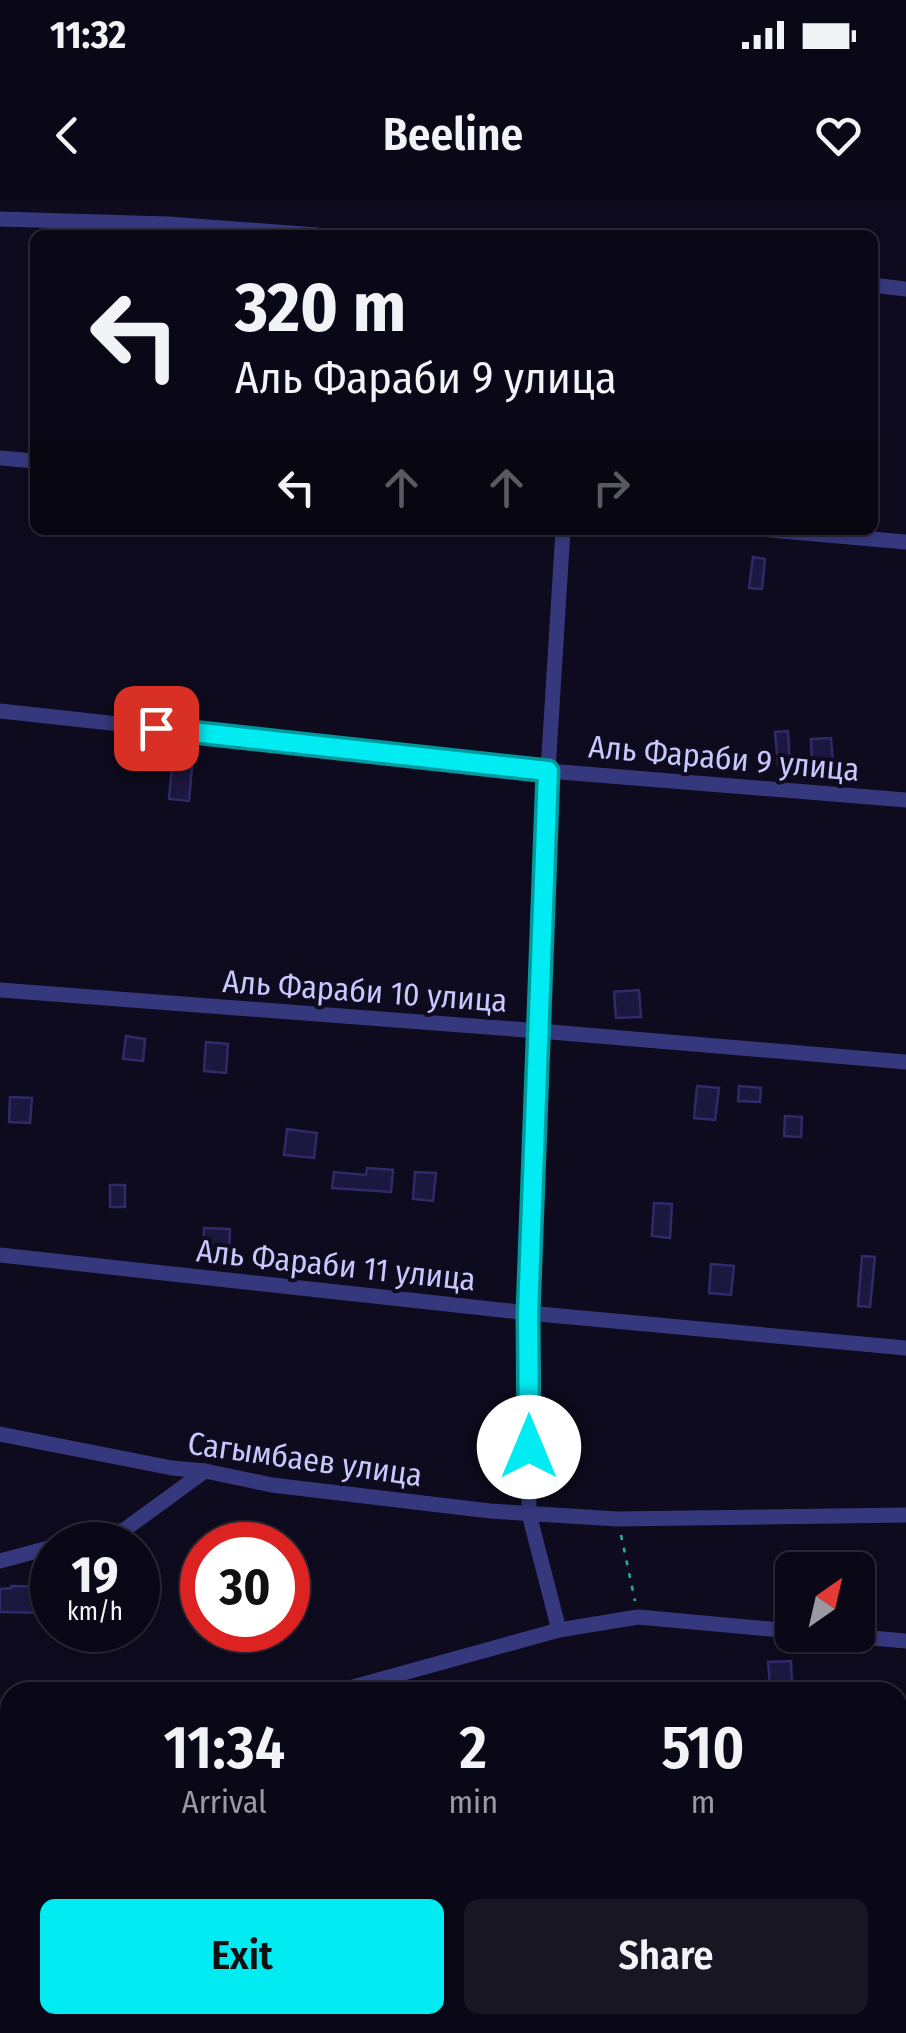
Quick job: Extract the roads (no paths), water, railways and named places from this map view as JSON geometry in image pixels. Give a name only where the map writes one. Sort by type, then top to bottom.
[{"type":"street","points":[[0,219],[249,230]]},
{"type":"street","points":[[878,286],[906,289]]},
{"type":"street","points":[[0,458],[30,461]]},
{"type":"street","points":[[559,1630],[529,1514],[528,1313],[548,771],[564,535]]},
{"type":"street","points":[[827,535],[906,542]]},
{"type":"street","name":"Аль Фараби 9 улица","points":[[0,711],[548,771],[906,800]]},
{"type":"street","name":"Аль Фараби 10 улица","points":[[0,990],[906,1062]]},
{"type":"street","name":"Аль Фараби 11 улица","points":[[0,1255],[528,1313],[906,1348]]},
{"type":"street","name":"Сагымбаев улица","points":[[0,1434],[272,1485],[490,1512],[617,1519],[906,1514]]},
{"type":"street","points":[[135,1522],[205,1472]]},
{"type":"street","points":[[0,1561],[30,1553]]},
{"type":"street","points":[[371,1682],[559,1630],[638,1617],[775,1629]]},
{"type":"street","points":[[875,1638],[906,1641]]}]
